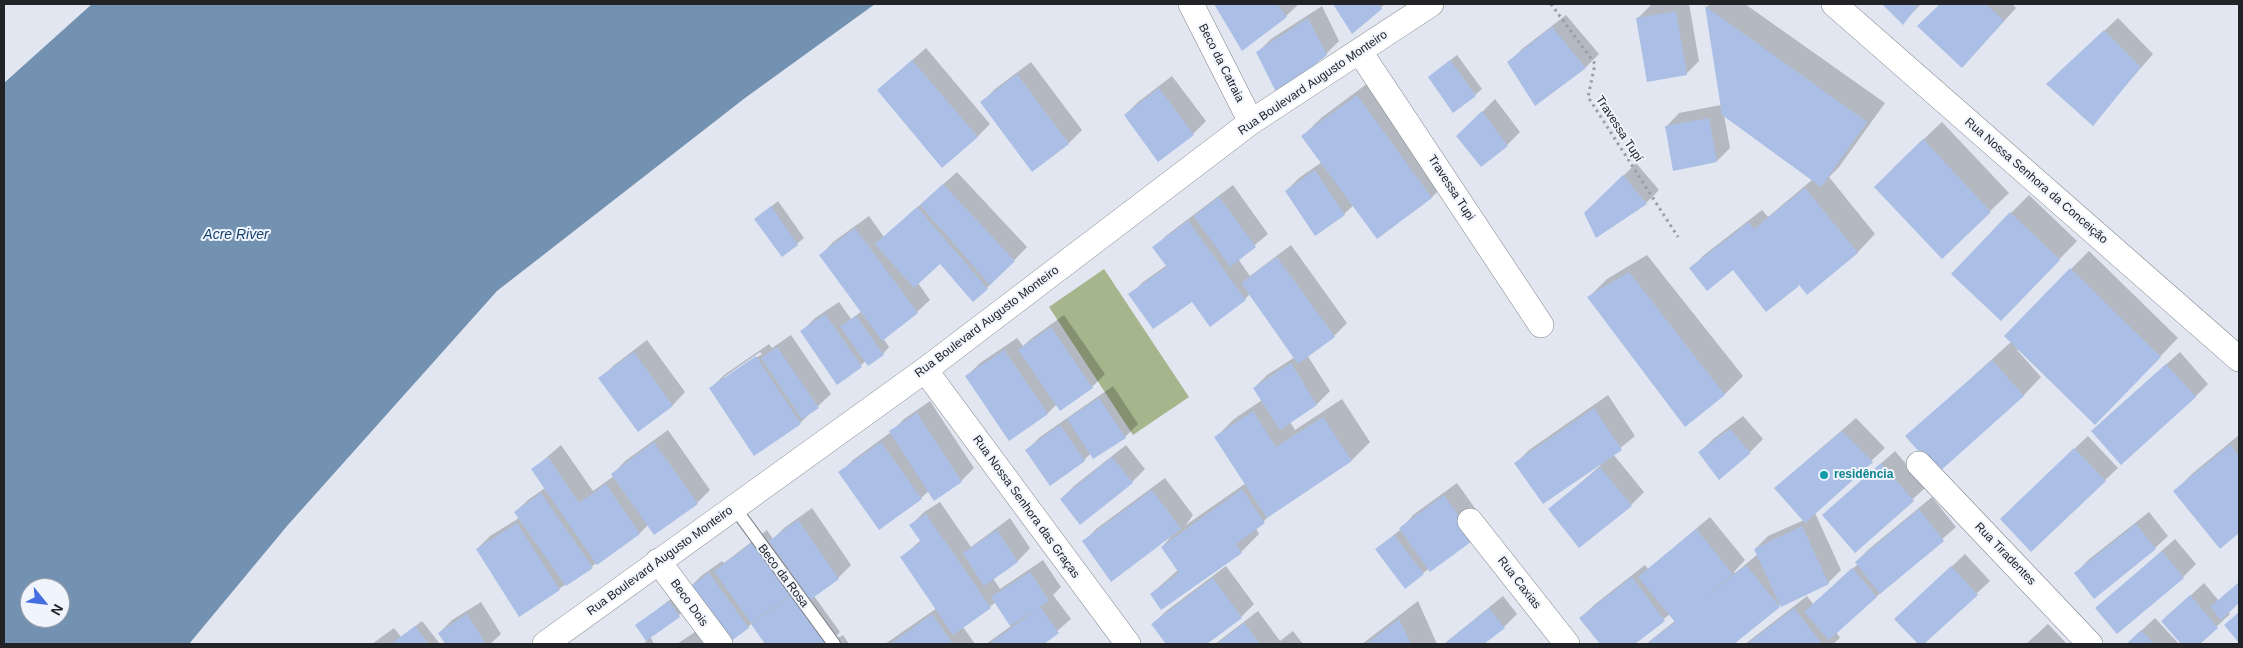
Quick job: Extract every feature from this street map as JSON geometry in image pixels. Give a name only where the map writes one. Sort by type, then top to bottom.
[{"type":"street","name":"Beco da Catraia","points":[[1191,4],[1251,122]]},
{"type":"street","name":"Rua Boulevard Augusto Monteiro","points":[[545,644],[925,370],[1251,122],[1431,4]]},
{"type":"street","name":"Rua Nossa Senhora da Conceição","points":[[1834,4],[2239,359]]},
{"type":"street","name":"Travessa Tupi","points":[[1360,52],[1541,325]]},
{"type":"street","name":"Rua Nossa Senhora das Graças","points":[[925,370],[1128,644]]},
{"type":"street","name":"Rua Tiradentes","points":[[1919,464],[2090,644]]},
{"type":"street","name":"Rua Caxias","points":[[1470,521],[1567,644]]},
{"type":"street","name":"Beco Dois","points":[[658,561],[720,644]]},
{"type":"lane","name":"Beco da Rosa","points":[[734,507],[834,644]]},
{"type":"path","name":"Travessa Tupí","points":[[1551,4],[1595,64],[1588,97],[1678,237]]},
{"type":"green space","points":[[1104,269],[1189,397],[1133,435],[1049,307]]},
{"type":"water","name":"Acre River","points":[[92,4],[875,4],[745,98],[497,291],[287,526],[189,644],[4,644],[4,83]]},
{"type":"building","points":[[1214,4],[1277,4],[1287,17],[1242,51]]},
{"type":"building","points":[[1333,4],[1379,4],[1382,9],[1352,34]]},
{"type":"building","points":[[1882,4],[1919,4],[1903,25]]},
{"type":"building","points":[[1940,4],[1986,4],[2004,21],[1962,68],[1917,26]]},
{"type":"building","points":[[1705,6],[1867,122],[1821,187],[1722,115]]},
{"type":"building","points":[[1676,11],[1687,75],[1647,82],[1636,18]]},
{"type":"building","points":[[1308,18],[1327,55],[1277,94],[1256,52]]},
{"type":"building","points":[[1552,27],[1586,68],[1535,106],[1507,62]]},
{"type":"building","points":[[2104,30],[2141,67],[2093,126],[2046,84]]},
{"type":"building","points":[[912,60],[978,137],[942,168],[877,90]]},
{"type":"building","points":[[1450,60],[1476,96],[1453,113],[1428,77]]},
{"type":"building","points":[[1017,74],[1069,144],[1032,172],[980,102]]},
{"type":"building","points":[[1159,88],[1194,135],[1158,162],[1124,115]]},
{"type":"building","points":[[1357,95],[1432,198],[1377,239],[1301,136]]},
{"type":"building","points":[[1482,111],[1508,146],[1481,167],[1456,136]]},
{"type":"building","points":[[1709,118],[1717,162],[1673,171],[1665,126]]},
{"type":"building","points":[[1923,139],[1991,212],[1942,259],[1874,187]]},
{"type":"building","points":[[1315,170],[1345,215],[1315,236],[1285,191]]},
{"type":"building","points":[[1623,175],[1647,204],[1596,238],[1584,213]]},
{"type":"building","points":[[943,184],[1015,261],[990,285],[920,205]]},
{"type":"building","points":[[1805,188],[1858,253],[1807,295],[1793,277],[1799,286],[1766,312],[1733,270],[1707,291],[1689,268],[1749,222],[1754,229]]},
{"type":"building","points":[[1219,197],[1256,247],[1230,267],[1194,216]]},
{"type":"building","points":[[771,206],[798,245],[782,257],[754,219]]},
{"type":"building","points":[[917,207],[988,289],[973,302],[940,264],[914,288],[875,244]]},
{"type":"building","points":[[2010,212],[2060,260],[2001,321],[1951,274]]},
{"type":"building","points":[[1188,221],[1246,300],[1210,327],[1192,302],[1153,329],[1128,294],[1167,267],[1152,247]]},
{"type":"building","points":[[855,228],[918,313],[882,341],[819,255]]},
{"type":"building","points":[[1277,257],[1335,337],[1298,364],[1241,283]]},
{"type":"building","points":[[2070,268],[2161,357],[2095,425],[2004,336]]},
{"type":"building","points":[[1629,272],[1725,395],[1685,427],[1587,297]]},
{"type":"building","points":[[825,314],[862,367],[837,385],[800,331]]},
{"type":"building","points":[[856,316],[884,355],[868,366],[840,326]]},
{"type":"building","points":[[1051,327],[1093,388],[1060,411],[1018,350]]},
{"type":"building","points":[[777,347],[819,408],[802,419],[761,358]]},
{"type":"building","points":[[1004,350],[1048,414],[1009,441],[965,376]]},
{"type":"building","points":[[634,352],[673,406],[638,432],[598,378]]},
{"type":"building","points":[[756,356],[801,424],[754,456],[709,388]]},
{"type":"building","points":[[1992,360],[2024,396],[1938,473],[1905,436]]},
{"type":"building","points":[[1291,363],[1317,405],[1280,430],[1253,388]]},
{"type":"building","points":[[2166,364],[2196,397],[2121,465],[2091,431]]},
{"type":"building","points":[[1099,398],[1126,438],[1093,459],[1067,419]]},
{"type":"building","points":[[1594,408],[1622,450],[1543,504],[1514,463]]},
{"type":"building","points":[[1253,411],[1276,447],[1323,417],[1352,461],[1267,518],[1214,437]]},
{"type":"building","points":[[917,413],[962,482],[934,501],[889,431]]},
{"type":"building","points":[[1060,425],[1085,461],[1050,486],[1025,450]]},
{"type":"building","points":[[1730,429],[1751,453],[1719,480],[1698,452]]},
{"type":"building","name":"residência","points":[[1842,431],[1873,462],[1805,523],[1774,488]]},
{"type":"building","points":[[654,442],[698,504],[654,535],[611,474]]},
{"type":"building","points":[[881,442],[922,499],[879,530],[838,472]]},
{"type":"building","points":[[2230,445],[2239,456],[2239,533],[2220,549],[2173,491]]},
{"type":"building","points":[[2074,448],[2106,481],[2031,552],[2000,519]]},
{"type":"building","points":[[548,457],[579,503],[606,484],[640,534],[597,565],[531,469]]},
{"type":"building","points":[[1112,457],[1133,483],[1080,525],[1060,499]]},
{"type":"building","points":[[1881,463],[1914,501],[1855,553],[1822,515]]},
{"type":"building","points":[[1600,467],[1632,506],[1579,548],[1548,509]]},
{"type":"building","points":[[1242,489],[1265,523],[1236,544],[1242,553],[1161,610],[1150,594],[1179,573],[1161,547]]},
{"type":"building","points":[[1152,490],[1181,529],[1111,582],[1082,541]]},
{"type":"building","points":[[541,493],[593,568],[566,586],[514,512]]},
{"type":"building","points":[[1444,495],[1475,539],[1430,572],[1399,528]]},
{"type":"building","points":[[1919,509],[1944,541],[1880,594],[1855,562]]},
{"type":"building","points":[[926,514],[991,608],[953,635],[900,557],[921,542],[909,525]]},
{"type":"building","points":[[798,520],[839,579],[810,600],[769,541]]},
{"type":"building","points":[[517,523],[560,590],[519,617],[476,549]]},
{"type":"building","points":[[2136,524],[2156,549],[2094,599],[2074,573]]},
{"type":"building","points":[[1802,526],[1829,584],[1781,607],[1754,549]]},
{"type":"building","points":[[1696,529],[1733,574],[1698,603],[1746,565],[1780,607],[1734,644],[1647,644],[1675,622],[1638,577]]},
{"type":"building","points":[[997,530],[1018,562],[984,586],[963,553]]},
{"type":"building","points":[[1394,535],[1424,574],[1405,589],[1375,549]]},
{"type":"building","points":[[753,542],[791,595],[751,623],[714,571]]},
{"type":"building","points":[[2162,551],[2184,578],[2117,634],[2095,608]]},
{"type":"building","points":[[1951,566],[1978,595],[1924,644],[1918,644],[1894,619]]},
{"type":"building","points":[[1852,568],[1877,597],[1829,640],[1804,612]]},
{"type":"building","points":[[1030,572],[1049,601],[1010,626],[991,597]]},
{"type":"building","points":[[709,573],[749,628],[727,644],[687,589]]},
{"type":"building","points":[[1632,577],[1665,621],[1635,644],[1600,644],[1579,618]]},
{"type":"building","points":[[1213,578],[1242,618],[1207,644],[1166,644],[1151,624]]},
{"type":"building","points":[[2239,582],[2239,603],[2221,620],[2210,607]]},
{"type":"building","points":[[792,595],[826,644],[765,644],[751,624]]},
{"type":"building","points":[[2190,595],[2218,628],[2200,644],[2181,644],[2161,621]]},
{"type":"building","points":[[669,601],[680,617],[646,641],[635,625]]},
{"type":"building","points":[[1040,607],[1059,633],[1044,644],[989,644]]},
{"type":"building","points":[[1489,608],[1505,628],[1484,644],[1444,644]]},
{"type":"building","points":[[1794,608],[1822,644],[1747,644]]},
{"type":"building","points":[[2239,612],[2239,643],[2224,625]]},
{"type":"building","points":[[467,614],[486,644],[445,644],[438,633]]},
{"type":"building","points":[[932,614],[953,644],[892,643]]},
{"type":"building","points":[[1399,619],[1411,644],[1366,644]]},
{"type":"building","points":[[1244,623],[1260,644],[1217,644]]},
{"type":"building","points":[[415,626],[429,644],[391,644]]},
{"type":"building","points":[[2141,630],[2154,644],[2126,644]]},
{"type":"place","name":"residência","points":[[1824,475]]}]
